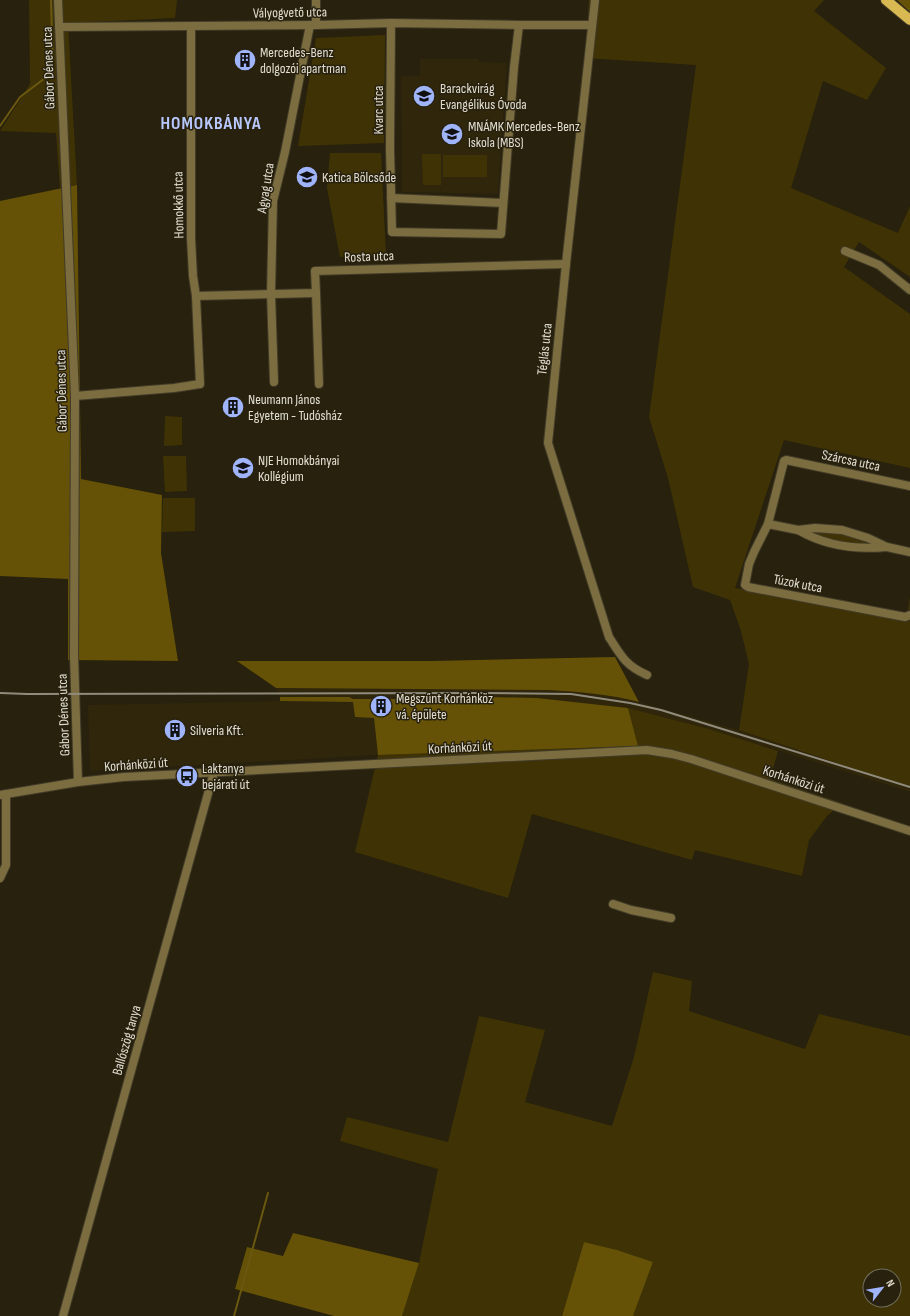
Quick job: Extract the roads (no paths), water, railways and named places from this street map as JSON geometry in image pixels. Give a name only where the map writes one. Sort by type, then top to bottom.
[{"type":"main road","points":[[886,0],[910,20]]},
{"type":"street","name":"Gábor Dénes utca","points":[[58,0],[75,396],[74,655],[78,782]]},
{"type":"street","name":"Agyag utca","points":[[274,382],[271,294],[273,201],[313,25],[316,0]]},
{"type":"street","name":"Téglás utca","points":[[595,0],[548,443],[610,637],[623,660],[636,670],[647,675]]},
{"type":"street","name":"Vályogvető utca","points":[[59,26],[313,25],[391,23],[592,25]]},
{"type":"street","name":"Kvarc utca","points":[[391,23],[392,232],[501,234],[503,203]]},
{"type":"street","points":[[392,198],[503,203],[519,25]]},
{"type":"street","name":"Homokkő utca","points":[[75,396],[174,388],[200,384],[196,296],[193,276],[191,238],[191,26]]},
{"type":"street","points":[[845,251],[879,265],[910,290]]},
{"type":"street","name":"Rosta utca","points":[[316,293],[315,270],[566,264]]},
{"type":"street","points":[[196,296],[316,293],[319,384]]},
{"type":"street","name":"Szárcsa utca","points":[[786,460],[910,486]]},
{"type":"street","name":"Túzok utca","points":[[786,460],[782,463],[768,524],[749,564],[745,585],[748,587],[905,617],[910,615]]},
{"type":"street","points":[[768,524],[798,530],[815,528],[842,530],[868,538],[886,547],[910,552]]},
{"type":"street","points":[[798,530],[811,538],[838,546],[867,549],[886,547]]},
{"type":"street","name":"Korhánközi út","points":[[3,795],[78,782],[124,777],[653,751],[691,759],[910,831]]},
{"type":"street","name":"Ballószög tanya","points":[[63,1316],[214,772]]},
{"type":"street","points":[[0,878],[6,865],[3,795]]},
{"type":"street","points":[[614,904],[631,910],[672,918]]},
{"type":"waterway","points":[[0,126],[20,97],[53,72],[51,0]]},
{"type":"waterway","points":[[234,1316],[268,1193]]},
{"type":"railway","points":[[0,693],[571,694],[630,703],[661,710],[910,787]]},
{"type":"place","name":"Mercedes-Benz dolgozói apartman","points":[[245,60]]},
{"type":"place","name":"Barackvirág Evangélikus Óvoda","points":[[424,96]]},
{"type":"place","name":"MNÁMK Mercedes-Benz Iskola (MBS)","points":[[452,134]]},
{"type":"place","name":"Katica Bölcsőde","points":[[307,177]]},
{"type":"place","name":"Neumann János Egyetem - Tudósház","points":[[233,407]]},
{"type":"place","name":"NJE Homokbányai Kollégium","points":[[243,468]]},
{"type":"place","name":"Megszűnt Korhánköz vá. épülete","points":[[381,706]]},
{"type":"place","name":"Silveria Kft.","points":[[175,730]]},
{"type":"place","name":"Laktanya bejárati út","points":[[187,776]]},
{"type":"district","name":"HOMOKBÁNYA","points":[[211,123]]}]
